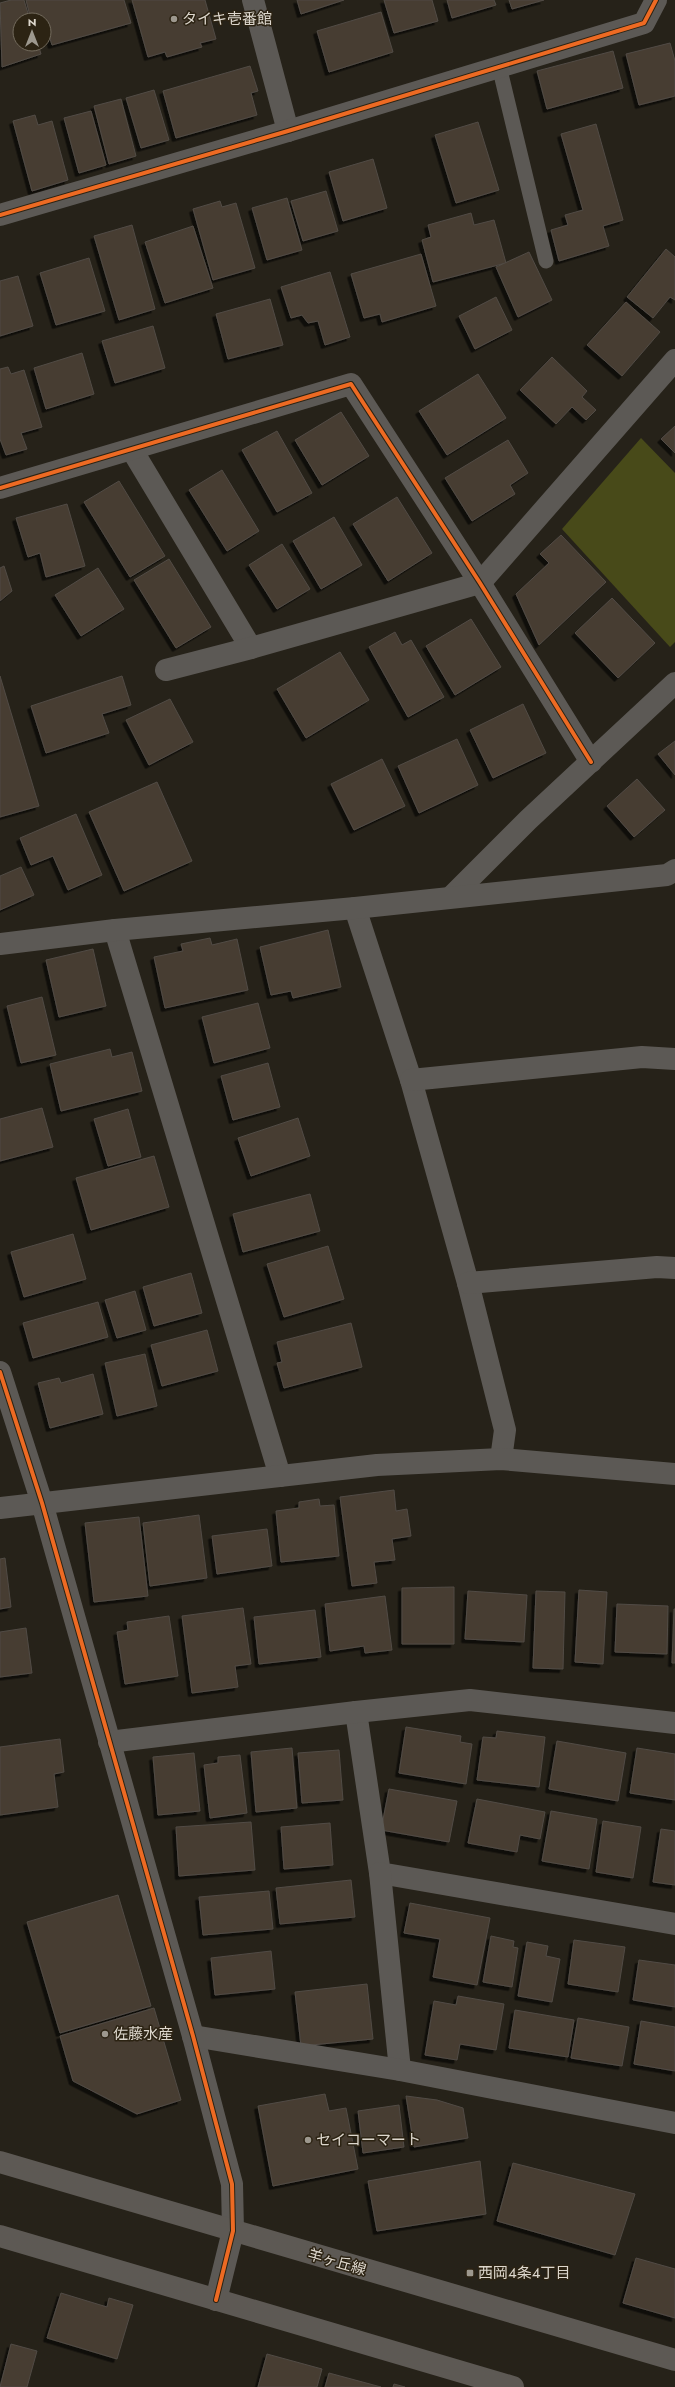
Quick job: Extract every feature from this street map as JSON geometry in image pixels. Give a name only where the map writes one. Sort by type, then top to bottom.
[{"type":"main road","name":"羊ヶ丘線","points":[[0,2162],[675,2360]]},
{"type":"main road","points":[[0,2236],[513,2387]]},
{"type":"street","points":[[253,0],[288,131]]},
{"type":"street","points":[[0,215],[288,131],[644,23],[656,0]]},
{"type":"street","points":[[166,670],[251,648],[480,583],[675,360]]},
{"type":"street","points":[[0,488],[351,384],[480,583],[591,762]]},
{"type":"street","points":[[132,450],[251,648]]},
{"type":"street","points":[[451,897],[528,820],[675,683]]},
{"type":"street","points":[[0,944],[115,930],[355,908],[672,875]]},
{"type":"street","points":[[355,908],[411,1080],[468,1283],[505,1430],[501,1459]]},
{"type":"street","points":[[115,930],[280,1476]]},
{"type":"street","points":[[411,1080],[642,1057],[675,1059]]},
{"type":"street","points":[[468,1283],[657,1267],[675,1268]]},
{"type":"street","points":[[0,1372],[42,1503],[193,2036],[232,2184],[233,2231],[216,2300]]},
{"type":"street","points":[[0,1508],[377,1465],[501,1459],[675,1474]]},
{"type":"street","points":[[109,1742],[356,1712],[470,1700],[675,1723]]},
{"type":"street","points":[[356,1712],[380,1873],[400,2070]]},
{"type":"street","points":[[380,1873],[675,1924]]},
{"type":"street","points":[[193,2036],[400,2070],[675,2123]]},
{"type":"lane","points":[[499,66],[546,261]]},
{"type":"shaded area","points":[[641,438],[675,473],[675,642],[670,647],[562,529]]},
{"type":"building","points":[[11,0],[24,0],[28,12],[12,12],[12,52],[40,52],[41,54],[2,67],[0,3]]},
{"type":"building","points":[[26,0],[124,0],[131,23],[52,45],[52,12],[29,12]]},
{"type":"building","name":"タイキ壱番館","points":[[132,0],[205,0],[216,39],[200,43],[202,47],[167,57],[165,52],[148,57]]},
{"type":"building","points":[[297,0],[344,0],[301,14]]},
{"type":"building","points":[[384,0],[432,0],[438,21],[394,33]]},
{"type":"building","points":[[447,0],[494,0],[496,5],[452,18]]},
{"type":"building","points":[[509,0],[544,0],[512,9]]},
{"type":"building","points":[[381,12],[393,52],[329,72],[317,31]]},
{"type":"building","points":[[670,43],[675,61],[675,96],[639,105],[626,54]]},
{"type":"building","points":[[613,51],[623,88],[547,109],[537,71]]},
{"type":"building","points":[[250,66],[258,91],[251,93],[257,115],[176,138],[163,91]]},
{"type":"building","points":[[154,90],[169,140],[141,148],[126,98]]},
{"type":"building","points":[[121,99],[136,156],[109,164],[94,106]]},
{"type":"building","points":[[91,111],[106,165],[79,173],[64,118]]},
{"type":"building","points":[[35,115],[38,125],[52,121],[68,180],[32,191],[13,121]]},
{"type":"building","points":[[478,122],[499,190],[456,203],[435,135]]},
{"type":"building","points":[[596,124],[623,220],[603,226],[609,246],[559,261],[551,230],[568,225],[565,215],[583,210],[561,134]]},
{"type":"building","points":[[373,159],[387,208],[343,221],[329,172]]},
{"type":"building","points":[[326,191],[338,231],[303,241],[291,201]]},
{"type":"building","points":[[287,198],[302,250],[267,260],[252,208]]},
{"type":"building","points":[[220,201],[222,207],[236,203],[255,268],[213,280],[193,209]]},
{"type":"building","points":[[471,213],[474,225],[494,220],[506,263],[433,282],[422,240],[431,237],[428,225]]},
{"type":"building","points":[[132,225],[155,309],[119,320],[94,236]]},
{"type":"building","points":[[193,226],[213,288],[165,303],[145,242]]},
{"type":"building","points":[[666,249],[675,257],[675,300],[670,297],[653,318],[627,297]]},
{"type":"building","points":[[529,252],[552,300],[518,317],[496,267]]},
{"type":"building","points":[[421,254],[436,306],[382,322],[380,314],[364,318],[351,274]]},
{"type":"building","points":[[89,258],[105,311],[56,325],[40,273]]},
{"type":"building","points":[[330,272],[350,337],[325,345],[318,321],[308,323],[302,315],[291,318],[281,287]]},
{"type":"building","points":[[18,276],[33,326],[0,336],[0,281]]},
{"type":"building","points":[[496,297],[512,330],[475,349],[459,316]]},
{"type":"building","points":[[270,299],[283,345],[228,359],[216,314]]},
{"type":"building","points":[[626,302],[660,332],[622,376],[587,345]]},
{"type":"building","points":[[153,326],[165,368],[115,383],[102,341]]},
{"type":"building","points":[[82,353],[94,394],[46,409],[34,368]]},
{"type":"building","points":[[552,357],[587,391],[582,397],[596,410],[586,420],[572,407],[556,424],[520,390]]},
{"type":"building","points":[[8,367],[11,374],[24,370],[42,427],[21,433],[27,449],[6,455],[0,439],[0,369]]},
{"type":"building","points":[[478,374],[506,418],[447,455],[419,411]]},
{"type":"building","points":[[341,412],[369,456],[322,485],[295,440]]},
{"type":"building","points":[[675,426],[675,453],[661,439]]},
{"type":"building","points":[[277,431],[312,493],[277,512],[242,450]]},
{"type":"building","points":[[508,440],[528,473],[510,485],[515,494],[472,521],[445,478]]},
{"type":"building","points":[[222,470],[259,531],[227,551],[189,490]]},
{"type":"building","points":[[119,481],[165,556],[130,577],[84,502]]},
{"type":"building","points":[[397,497],[432,553],[388,581],[353,524]]},
{"type":"building","points":[[67,504],[85,566],[46,577],[40,553],[28,557],[16,518]]},
{"type":"building","points":[[334,517],[362,565],[321,589],[293,541]]},
{"type":"building","points":[[561,535],[606,582],[539,645],[516,594],[549,563],[540,554]]},
{"type":"building","points":[[282,544],[310,589],[277,609],[249,565]]},
{"type":"building","points":[[169,559],[211,627],[176,648],[134,580]]},
{"type":"building","points":[[4,566],[12,591],[0,601],[0,568]]},
{"type":"building","points":[[98,568],[124,609],[81,636],[55,595]]},
{"type":"building","points":[[612,598],[655,643],[618,678],[575,633]]},
{"type":"building","points":[[471,619],[501,667],[455,695],[426,646]]},
{"type":"building","points":[[395,632],[402,645],[411,640],[444,697],[408,717],[369,647]]},
{"type":"building","points":[[340,652],[369,700],[306,738],[277,689]]},
{"type":"building","points":[[0,676],[39,806],[0,817]]},
{"type":"building","points":[[122,676],[131,705],[102,714],[109,733],[46,753],[31,706]]},
{"type":"building","points":[[170,699],[193,742],[149,765],[126,720]]},
{"type":"building","points":[[523,704],[546,753],[493,778],[470,730]]},
{"type":"building","points":[[457,739],[478,785],[419,813],[398,766]]},
{"type":"building","points":[[675,741],[675,775],[658,754]]},
{"type":"building","points":[[382,759],[405,806],[354,830],[331,784]]},
{"type":"building","points":[[637,779],[665,810],[634,837],[607,806]]},
{"type":"building","points":[[157,782],[192,861],[124,891],[89,812]]},
{"type":"building","points":[[76,814],[102,875],[68,890],[53,856],[31,865],[20,838]]},
{"type":"building","points":[[21,867],[34,895],[0,910],[0,876]]},
{"type":"building","points":[[328,930],[341,987],[293,998],[291,991],[271,995],[260,947]]},
{"type":"building","points":[[210,938],[212,945],[237,939],[248,990],[165,1008],[154,957],[183,951],[181,944]]},
{"type":"building","points":[[93,949],[106,1006],[59,1017],[46,960]]},
{"type":"building","points":[[42,997],[56,1055],[21,1063],[7,1006]]},
{"type":"building","points":[[258,1003],[270,1048],[214,1063],[202,1017]]},
{"type":"building","points":[[110,1049],[112,1057],[132,1052],[142,1091],[61,1111],[50,1064]]},
{"type":"building","points":[[268,1063],[280,1107],[233,1120],[221,1076]]},
{"type":"building","points":[[42,1108],[53,1147],[0,1161],[0,1119]]},
{"type":"building","points":[[128,1109],[141,1157],[108,1166],[94,1119]]},
{"type":"building","points":[[298,1118],[310,1156],[251,1176],[238,1138]]},
{"type":"building","points":[[154,1156],[169,1207],[91,1230],[76,1178]]},
{"type":"building","points":[[310,1194],[320,1231],[243,1252],[233,1214]]},
{"type":"building","points":[[73,1234],[86,1279],[24,1297],[11,1252]]},
{"type":"building","points":[[328,1246],[344,1299],[284,1317],[267,1264]]},
{"type":"building","points":[[191,1273],[202,1313],[154,1326],[143,1287]]},
{"type":"building","points":[[135,1291],[146,1330],[117,1338],[105,1300]]},
{"type":"building","points":[[98,1302],[108,1337],[33,1358],[23,1323]]},
{"type":"building","points":[[351,1323],[362,1367],[284,1388],[277,1363],[282,1362],[277,1342]]},
{"type":"building","points":[[207,1330],[218,1371],[162,1386],[151,1345]]},
{"type":"building","points":[[145,1354],[157,1406],[117,1416],[105,1363]]},
{"type":"building","points":[[93,1374],[103,1414],[50,1428],[38,1383],[59,1378],[61,1383]]},
{"type":"building","points":[[394,1490],[396,1511],[407,1509],[411,1536],[392,1539],[395,1560],[374,1562],[377,1583],[352,1586],[340,1497]]},
{"type":"building","points":[[319,1499],[320,1506],[334,1505],[339,1556],[281,1562],[276,1511],[299,1508],[299,1502]]},
{"type":"building","points":[[199,1515],[207,1578],[150,1586],[143,1523]]},
{"type":"building","points":[[139,1517],[148,1596],[94,1602],[85,1523]]},
{"type":"building","points":[[267,1529],[272,1566],[217,1574],[212,1536]]},
{"type":"building","points":[[5,1558],[11,1607],[0,1609],[0,1559]]},
{"type":"building","points":[[454,1587],[454,1644],[402,1644],[402,1588]]},
{"type":"building","points":[[579,1590],[607,1592],[603,1664],[575,1662]]},
{"type":"building","points":[[468,1591],[527,1595],[524,1642],[465,1639]]},
{"type":"building","points":[[536,1591],[565,1592],[563,1669],[533,1668]]},
{"type":"building","points":[[385,1596],[392,1650],[365,1653],[364,1646],[330,1651],[325,1604]]},
{"type":"building","points":[[617,1604],[668,1606],[667,1654],[615,1652]]},
{"type":"building","points":[[243,1608],[251,1664],[235,1666],[238,1687],[192,1693],[182,1616]]},
{"type":"building","points":[[674,1609],[675,1663],[672,1663]]},
{"type":"building","points":[[315,1610],[321,1657],[259,1664],[254,1617]]},
{"type":"building","points":[[169,1616],[178,1676],[125,1684],[117,1632],[128,1630],[127,1622]]},
{"type":"building","points":[[26,1628],[32,1673],[0,1677],[0,1632]]},
{"type":"building","points":[[406,1727],[461,1736],[460,1742],[472,1744],[466,1784],[399,1773]]},
{"type":"building","points":[[497,1731],[545,1737],[539,1787],[477,1780],[483,1737],[496,1738]]},
{"type":"building","points":[[60,1739],[64,1772],[54,1774],[58,1807],[0,1815],[0,1747]]},
{"type":"building","points":[[557,1741],[626,1753],[618,1801],[549,1789]]},
{"type":"building","points":[[292,1748],[297,1808],[256,1812],[251,1752]]},
{"type":"building","points":[[637,1748],[675,1754],[675,1800],[630,1793]]},
{"type":"building","points":[[339,1750],[343,1800],[302,1803],[298,1753]]},
{"type":"building","points":[[194,1753],[200,1811],[158,1815],[153,1757]]},
{"type":"building","points":[[240,1755],[247,1813],[210,1818],[204,1765],[218,1763],[218,1757]]},
{"type":"building","points":[[389,1789],[457,1801],[449,1842],[381,1830]]},
{"type":"building","points":[[477,1799],[545,1812],[540,1839],[520,1835],[517,1852],[468,1843]]},
{"type":"building","points":[[551,1811],[597,1819],[589,1869],[542,1861]]},
{"type":"building","points":[[603,1821],[641,1827],[633,1878],[596,1872]]},
{"type":"building","points":[[251,1822],[255,1870],[179,1876],[176,1827]]},
{"type":"building","points":[[330,1823],[333,1865],[284,1869],[281,1827]]},
{"type":"building","points":[[661,1829],[675,1831],[675,1885],[653,1882]]},
{"type":"building","points":[[351,1880],[355,1917],[280,1924],[276,1888]]},
{"type":"building","points":[[269,1891],[273,1929],[203,1935],[199,1897]]},
{"type":"building","points":[[118,1895],[151,2006],[60,2033],[27,1922]]},
{"type":"building","points":[[410,1903],[490,1918],[477,1985],[433,1977],[440,1939],[404,1933]]},
{"type":"building","points":[[491,1936],[514,1941],[513,1947],[518,1948],[512,1987],[483,1982]]},
{"type":"building","points":[[574,1940],[625,1947],[618,1992],[568,1984]]},
{"type":"building","points":[[527,1942],[548,1946],[546,1956],[560,1959],[552,2002],[518,1996]]},
{"type":"building","points":[[271,1951],[275,1989],[215,1995],[211,1958]]},
{"type":"building","points":[[639,1960],[675,1965],[675,2007],[633,2000]]},
{"type":"building","points":[[367,1984],[373,2039],[301,2046],[295,1992]]},
{"type":"building","points":[[458,1996],[504,2004],[496,2050],[460,2044],[457,2060],[425,2055],[434,2001],[456,2005]]},
{"type":"building","points":[[154,2008],[181,2100],[137,2114],[73,2081],[60,2036]]},
{"type":"building","points":[[515,2010],[574,2020],[568,2057],[509,2048]]},
{"type":"building","points":[[578,2018],[629,2027],[622,2066],[571,2058]]},
{"type":"building","points":[[641,2021],[675,2027],[675,2071],[634,2064]]},
{"type":"building","name":"セイコーマート","points":[[325,2094],[329,2111],[346,2108],[358,2169],[273,2186],[258,2106]]},
{"type":"building","points":[[406,2096],[437,2100],[463,2108],[468,2138],[414,2147]]},
{"type":"building","points":[[399,2105],[404,2147],[363,2153],[358,2111]]},
{"type":"building","points":[[480,2161],[486,2214],[377,2231],[368,2181]]},
{"type":"building","points":[[513,2163],[635,2194],[615,2255],[497,2221]]},
{"type":"building","points":[[636,2258],[675,2269],[675,2318],[623,2303]]},
{"type":"building","points":[[61,2293],[107,2307],[109,2298],[133,2305],[117,2359],[47,2338]]},
{"type":"building","points":[[11,2344],[37,2351],[27,2387],[0,2387]]},
{"type":"building","points":[[267,2354],[322,2369],[317,2387],[258,2387]]},
{"type":"building","points":[[329,2373],[381,2387],[325,2387]]},
{"type":"building","points":[[394,2384],[405,2387],[393,2387]]},
{"type":"cycle path","points":[[0,215],[288,131],[644,23],[656,0]]},
{"type":"cycle path","points":[[0,488],[351,384],[480,583],[591,762]]},
{"type":"cycle path","points":[[0,1372],[42,1503],[193,2036],[232,2184],[233,2231],[216,2300]]},
{"type":"place","name":"タイキ壱番館","points":[[174,19]]},
{"type":"place","name":"佐藤水産","points":[[105,2034]]},
{"type":"place","name":"セイコーマート","points":[[308,2140]]},
{"type":"place","name":"西岡4条4丁目","points":[[470,2273]]}]
